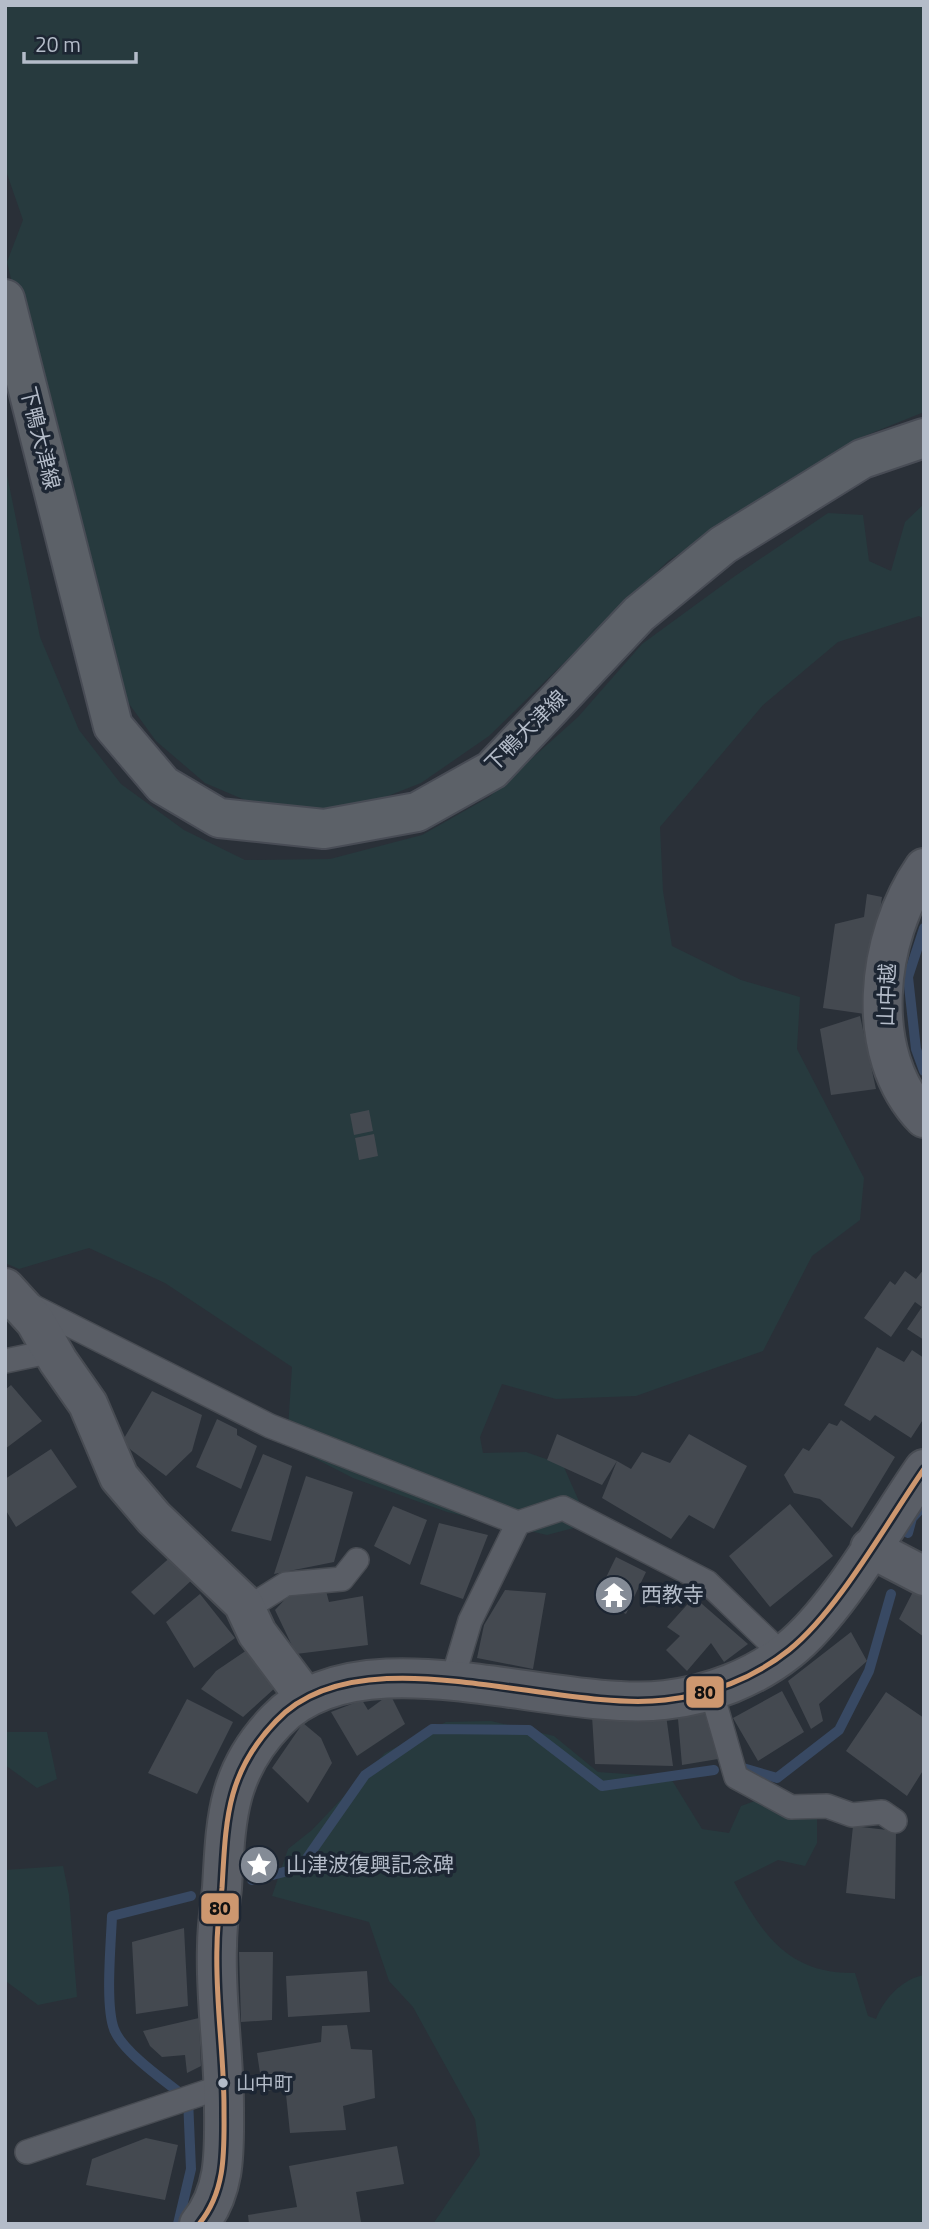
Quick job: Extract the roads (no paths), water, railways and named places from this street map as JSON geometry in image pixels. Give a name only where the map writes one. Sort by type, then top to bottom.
[{"type":"main road","name":"下鴨大津線","points":[[5,299],[113,726],[163,785],[219,818],[324,830],[417,811],[492,770],[639,614],[723,545],[862,459],[924,438]]},
{"type":"street","name":"山中越","points":[[924,868],[902,908],[891,939],[884,1016],[892,1073],[906,1100],[924,1118]]},
{"type":"street","points":[[11,1294],[36,1321],[88,1404],[120,1477],[154,1518],[243,1603],[264,1644],[305,1698]]},
{"type":"street","points":[[198,2224],[215,2196],[223,2174],[224,2086],[217,1947],[225,1819],[236,1781],[253,1750],[273,1723],[292,1705],[305,1698],[372,1679],[452,1681],[586,1699],[662,1700],[710,1690],[758,1671],[782,1654],[819,1620],[924,1469]]},
{"type":"street","points":[[870,1548],[924,1576]]},
{"type":"lane","points":[[11,1294],[270,1426],[518,1522],[563,1508],[707,1581],[782,1654]]},
{"type":"lane","points":[[5,1361],[53,1351]]},
{"type":"lane","points":[[452,1681],[470,1621],[518,1522]]},
{"type":"lane","points":[[246,1609],[286,1584],[342,1579],[357,1560]]},
{"type":"lane","points":[[710,1690],[736,1777],[791,1807],[827,1805],[852,1815],[882,1812],[895,1821]]},
{"type":"lane","points":[[27,2152],[224,2086]]},
{"type":"waterway","points":[[924,928],[908,977],[916,1049],[924,1071]]},
{"type":"waterway","points":[[908,1533],[912,1518],[924,1505]]},
{"type":"waterway","points":[[736,1766],[777,1778],[839,1730],[869,1671],[891,1594]]},
{"type":"waterway","points":[[252,1880],[300,1868],[365,1775],[432,1729],[529,1730],[602,1786],[714,1770]]},
{"type":"waterway","points":[[178,2224],[191,2169],[188,2099],[126,2048],[114,2029],[109,1990],[110,1957],[112,1916],[191,1896]]},
{"type":"place","name":"西教寺","points":[[614,1595]]},
{"type":"place","name":"山津波復興記念碑","points":[[259,1865]]},
{"type":"place","name":"山中町","points":[[223,2083]]}]
